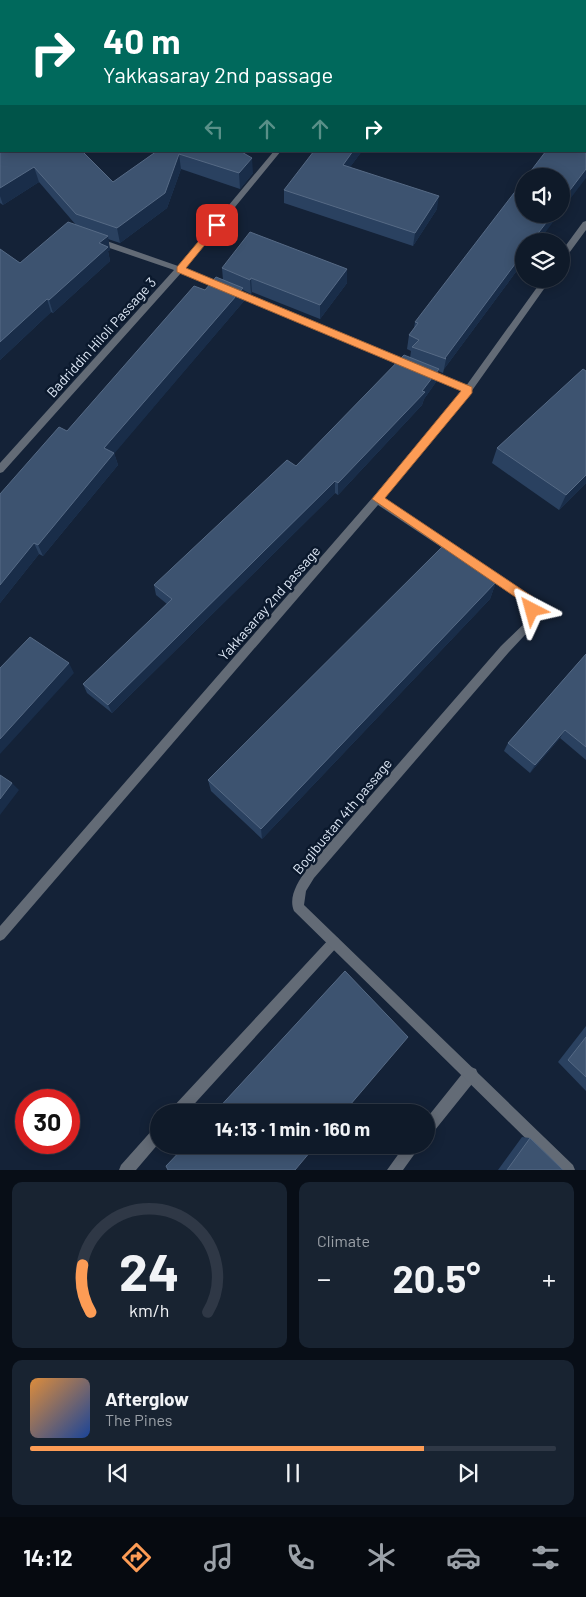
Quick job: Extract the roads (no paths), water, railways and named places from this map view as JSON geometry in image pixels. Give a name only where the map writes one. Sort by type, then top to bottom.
[{"type":"street","name":"Badriddin Hiloli Passage 3","points":[[0,469],[180,269],[277,152]]},
{"type":"street","points":[[570,246],[586,224]]},
{"type":"street","points":[[87,237],[180,269],[468,390]]},
{"type":"street","name":"Yakkasaray 2nd passage","points":[[0,935],[378,499],[468,390],[541,288]]},
{"type":"street","name":"Bogibustan 4th passage","points":[[378,499],[529,600],[534,620],[505,649],[300,889],[298,907],[568,1170]]},
{"type":"street","points":[[185,1104],[334,942]]},
{"type":"street","points":[[435,1119],[471,1074]]},
{"type":"street","points":[[126,1170],[150,1143]]},
{"type":"street","points":[[394,1170],[407,1154]]}]
